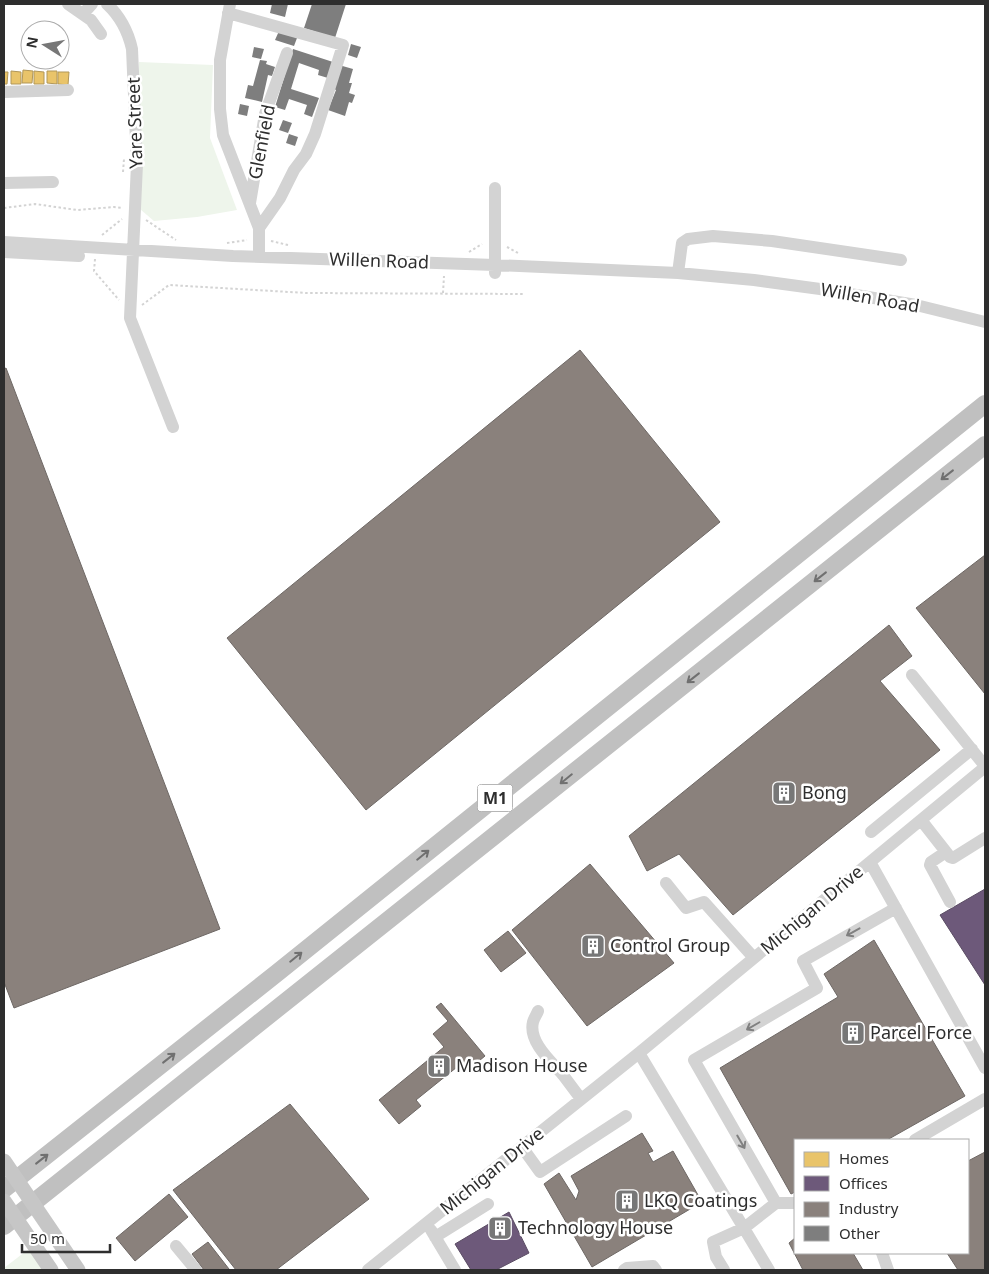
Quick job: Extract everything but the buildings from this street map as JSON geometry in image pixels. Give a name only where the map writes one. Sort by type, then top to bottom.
[{"type":"highway","name":"M1","points":[[4,1190],[985,404]]},
{"type":"highway","name":"M1","points":[[4,1226],[985,445]]},
{"type":"main road","points":[[4,1161],[78,1270]]},
{"type":"main road","points":[[4,1201],[51,1270]]},
{"type":"street","points":[[68,4],[92,20],[101,34]]},
{"type":"street","points":[[83,14],[92,4]]},
{"type":"street","name":"Yare Street","points":[[114,6],[128,32],[132,49],[137,164],[130,318],[173,427]]},
{"type":"street","points":[[259,228],[280,198],[294,170],[306,154],[315,134],[343,45],[229,8],[220,60],[220,109],[223,135],[259,228],[259,257]]},
{"type":"street","name":"Glenfield","points":[[250,203],[265,114],[287,53]]},
{"type":"street","points":[[4,92],[68,90]]},
{"type":"street","points":[[4,183],[52,182]]},
{"type":"street","points":[[495,188],[495,269]]},
{"type":"street","points":[[678,273],[682,243],[688,239],[713,236],[772,241],[901,260]]},
{"type":"street","name":"Willen Road","points":[[4,242],[133,255],[495,269],[678,273],[754,280],[916,305],[985,322]]},
{"type":"street","name":"Willen Road","points":[[4,252],[95,257],[133,255],[259,257],[679,280],[754,280]]},
{"type":"street","points":[[912,675],[985,767]]},
{"type":"street","points":[[872,832],[972,749]]},
{"type":"street","name":"Michigan Drive","points":[[368,1270],[639,1053],[985,767]]},
{"type":"street","points":[[921,820],[950,857],[955,858],[985,838]]},
{"type":"street","points":[[946,852],[931,862],[930,865],[950,902]]},
{"type":"street","points":[[870,862],[985,1068]]},
{"type":"street","points":[[666,883],[686,908],[704,902],[754,958]]},
{"type":"street","points":[[776,1203],[694,1060],[817,988],[803,960],[896,908]]},
{"type":"street","points":[[538,1011],[533,1022],[533,1033],[540,1047],[564,1070],[581,1099]]},
{"type":"street","points":[[639,1053],[769,1270]]},
{"type":"street","points":[[917,1139],[985,1099]]},
{"type":"street","points":[[522,1147],[540,1172],[626,1116]]},
{"type":"street","points":[[724,1270],[716,1257],[713,1242],[744,1228],[776,1203],[794,1203]]},
{"type":"street","points":[[435,1237],[488,1204]]},
{"type":"street","points":[[427,1223],[455,1270]]},
{"type":"street","points":[[176,1246],[196,1270]]},
{"type":"street","points":[[882,1254],[888,1270]]},
{"type":"street","points":[[624,1270],[627,1268],[653,1266],[656,1270]]},
{"type":"path","points":[[123,180],[124,152]]},
{"type":"path","points":[[4,208],[36,204],[77,210],[114,207],[123,208],[122,219]]},
{"type":"path","points":[[95,257],[94,271],[121,303],[131,305],[142,305],[170,285],[306,293],[523,294]]},
{"type":"shaded area","points":[[139,62],[213,65],[210,138],[237,210],[197,217],[154,221],[140,209]]},
{"type":"shaded area","points":[[34,1245],[51,1270],[4,1270],[4,1268]]},
{"type":"place","name":"Bong","points":[[784,793]]},
{"type":"place","name":"Control Group","points":[[593,946]]},
{"type":"place","name":"Parcel Force","points":[[853,1033]]},
{"type":"place","name":"Madison House","points":[[439,1066]]},
{"type":"place","name":"LKQ Coatings","points":[[627,1201]]},
{"type":"place","name":"Technology House","points":[[500,1228]]}]
